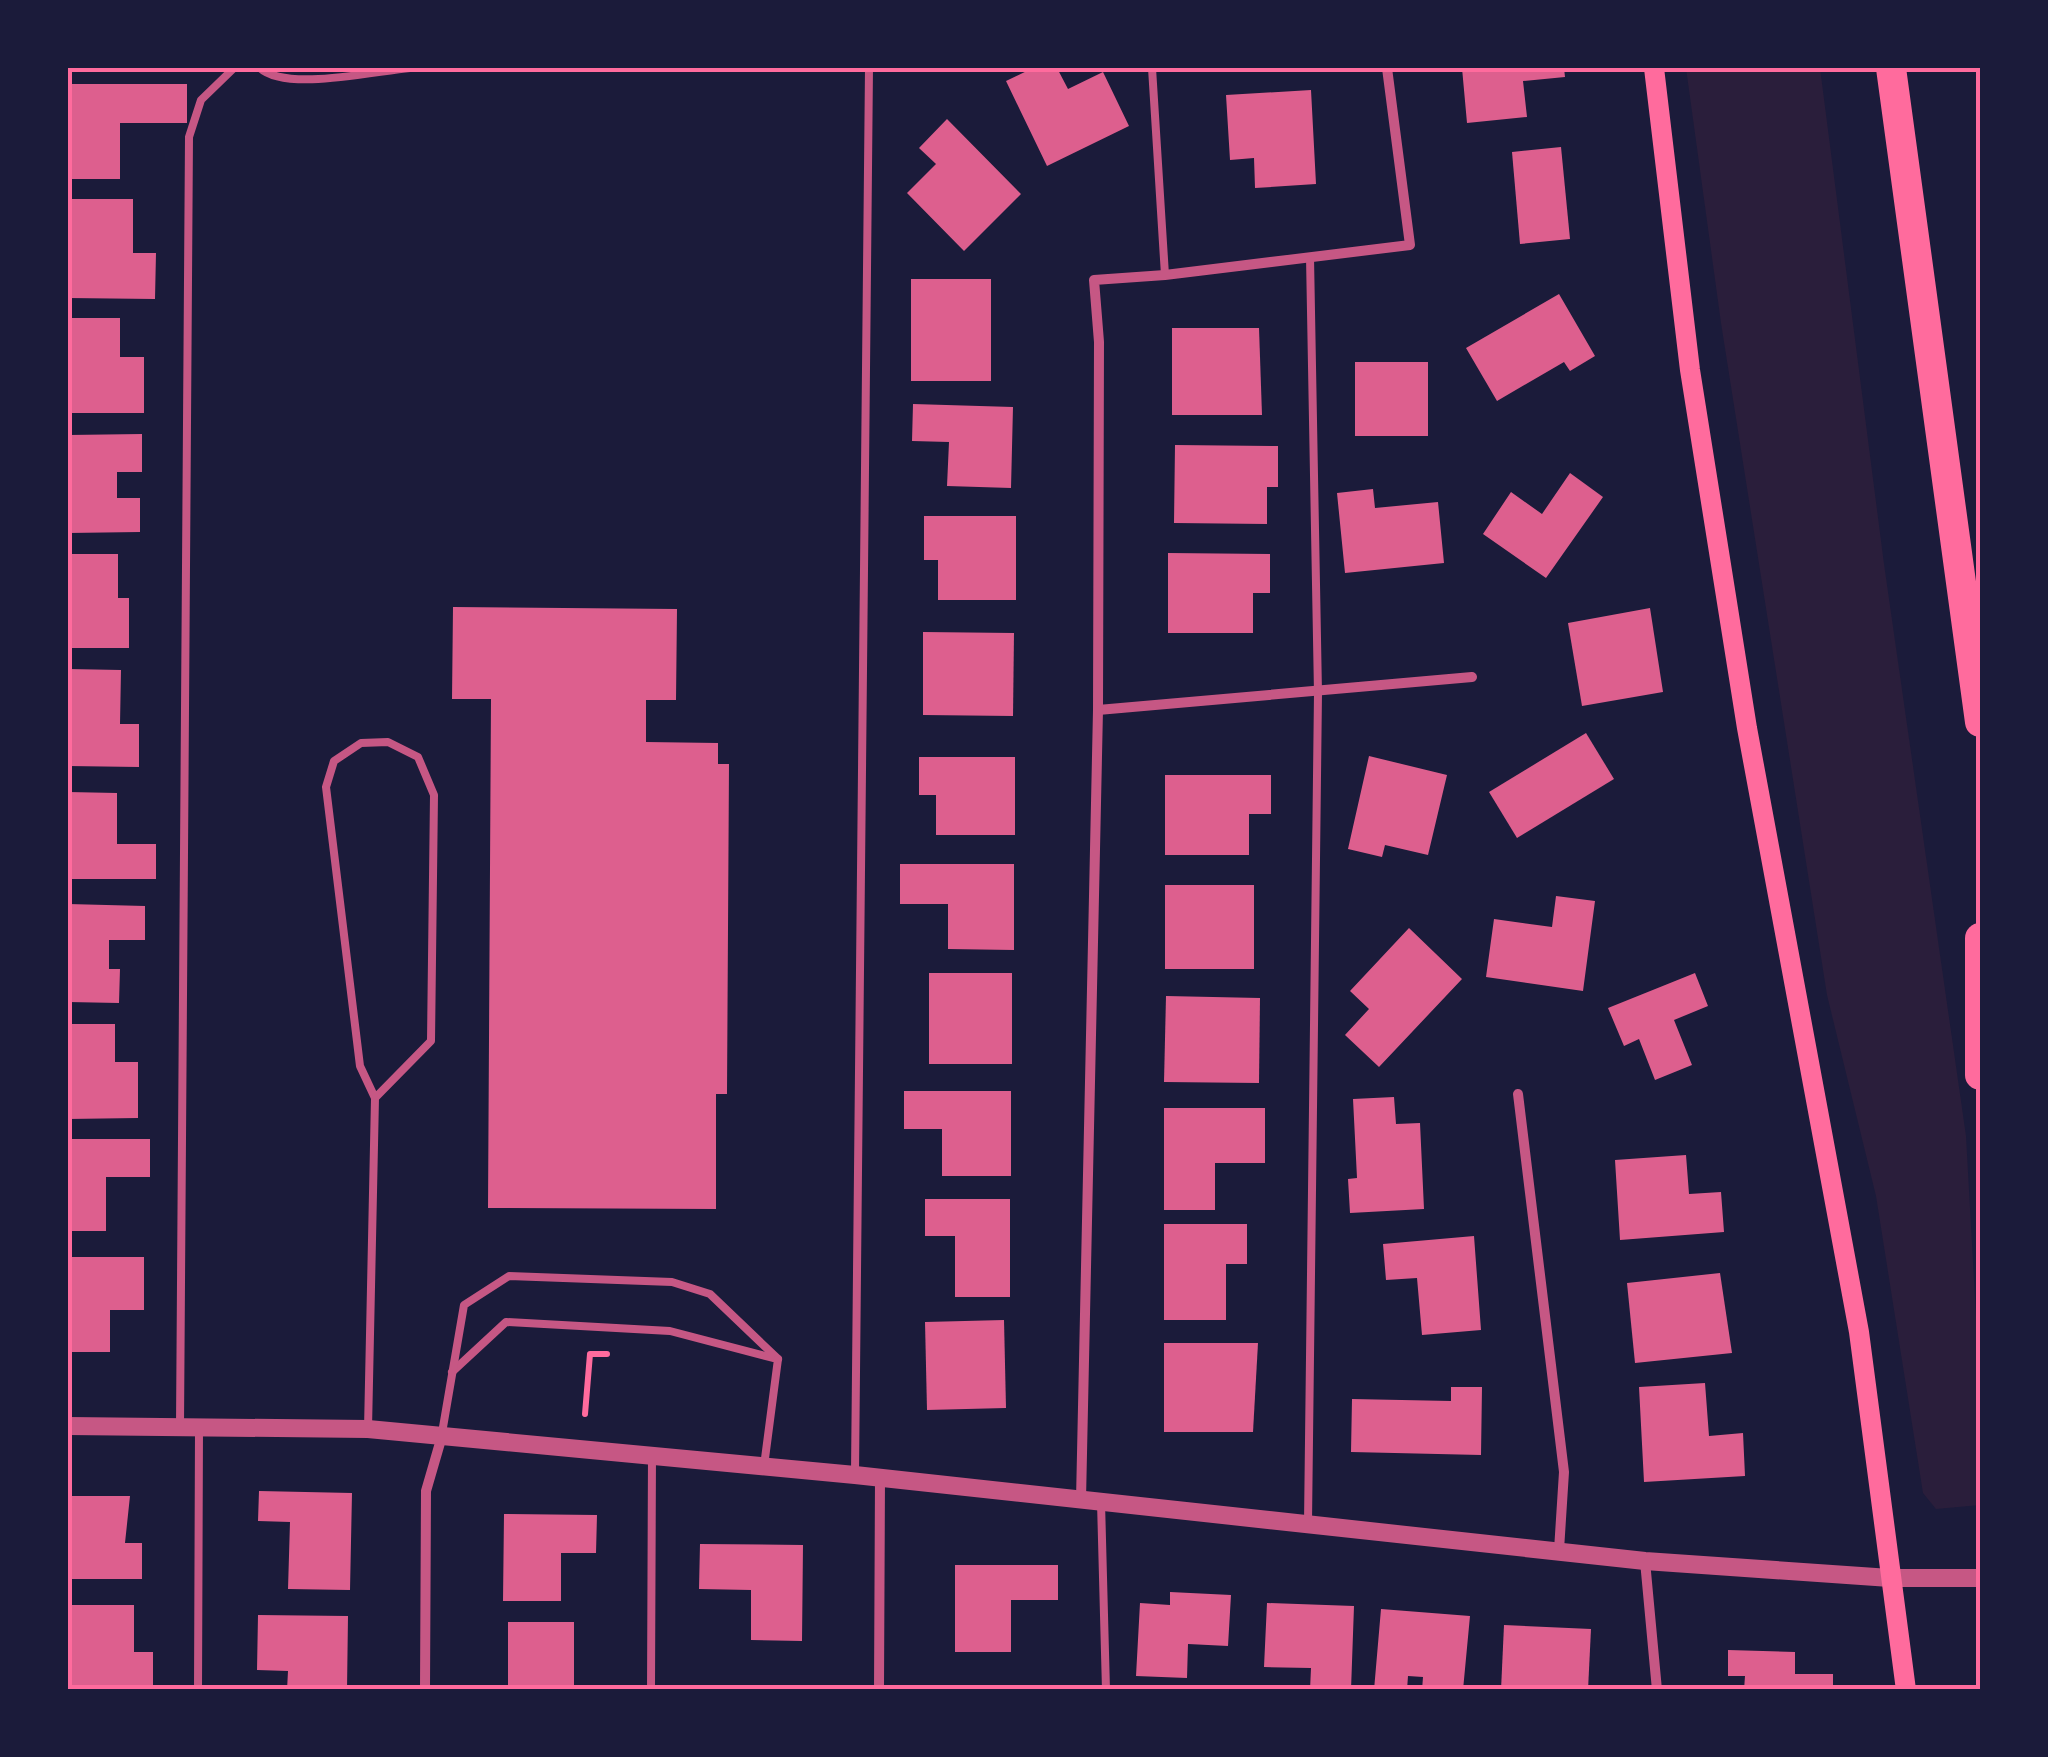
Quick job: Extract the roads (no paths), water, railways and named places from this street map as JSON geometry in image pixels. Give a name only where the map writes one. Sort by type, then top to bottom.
[{"type":"highway","points":[[1892,68],[1980,722]]},
{"type":"highway","points":[[1980,938],[1980,1075]]},
{"type":"main road","points":[[1654,68],[1690,370],[1747,728],[1860,1332],[1906,1690]]},
{"type":"street","points":[[1081,1500],[1098,710],[1098,342],[1094,280],[1166,276],[1410,245],[1387,68]]},
{"type":"street","points":[[1098,710],[1472,677]]},
{"type":"street","points":[[1518,1094],[1564,1472],[1559,1550]]},
{"type":"street","points":[[68,1426],[368,1429],[855,1475],[1646,1560],[1890,1578],[1977,1579]]},
{"type":"street","points":[[425,1690],[426,1490],[442,1436]]},
{"type":"street","points":[[879,1690],[880,1478]]},
{"type":"street","points":[[1646,1560],[1657,1690]]},
{"type":"lane","points":[[198,1690],[189,1426],[188,137],[200,100],[234,68]]},
{"type":"lane","points":[[260,68],[293,80],[410,68]]},
{"type":"lane","points":[[855,1475],[869,68]]},
{"type":"lane","points":[[1152,68],[1166,276]]},
{"type":"lane","points":[[1308,1525],[1318,693],[1310,258]]},
{"type":"lane","points":[[368,1429],[375,1098],[360,1066],[326,787],[334,760],[361,744],[388,742],[418,756],[434,795],[431,1041],[375,1098]]},
{"type":"lane","points":[[442,1436],[464,1304],[509,1276],[672,1282],[710,1294],[778,1359]]},
{"type":"lane","points":[[452,1372],[506,1322],[670,1331],[778,1359]]},
{"type":"lane","points":[[764,1466],[778,1359]]},
{"type":"lane","points":[[652,1456],[652,1690]]},
{"type":"lane","points":[[1101,1502],[1106,1690]]}]
